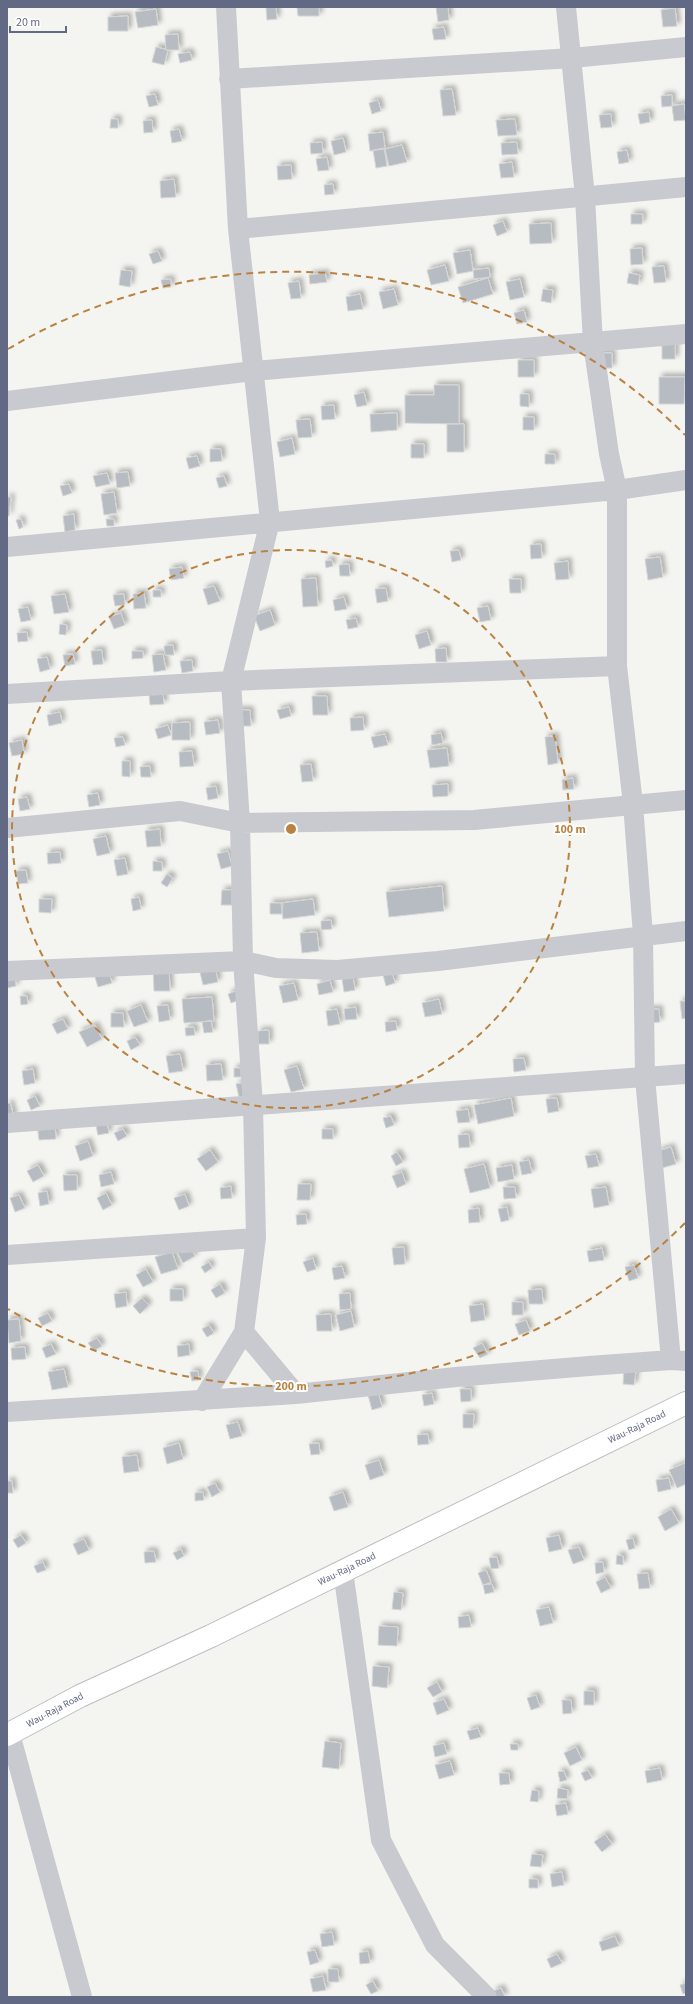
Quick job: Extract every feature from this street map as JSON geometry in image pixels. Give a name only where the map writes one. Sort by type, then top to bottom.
[{"type":"main road","name":"Wau-Raja Road","points":[[8,1735],[80,1696],[211,1636],[686,1403]]},
{"type":"street","points":[[202,1401],[244,1332],[256,1238],[253,1105],[243,961],[240,823],[231,681],[270,522],[238,229],[226,7]]},
{"type":"street","points":[[7,1412],[296,1394],[456,1377],[678,1361],[645,1078],[643,935],[633,804],[617,666],[616,490],[609,454],[593,343],[585,197],[566,7]]},
{"type":"street","points":[[229,79],[572,58],[686,47]]},
{"type":"street","points":[[238,229],[686,187]]},
{"type":"street","points":[[7,401],[253,371],[686,334]]},
{"type":"street","points":[[7,547],[616,490],[686,480]]},
{"type":"street","points":[[7,694],[231,681],[617,666]]},
{"type":"street","points":[[7,828],[180,811],[240,823],[474,820],[686,800]]},
{"type":"street","points":[[7,971],[243,961],[276,968],[338,970],[438,961],[686,931]]},
{"type":"street","points":[[7,1123],[686,1074]]},
{"type":"street","points":[[7,1255],[256,1238]]},
{"type":"street","points":[[244,1332],[296,1394]]},
{"type":"street","points":[[343,1571],[381,1840],[435,1946],[487,1997]]},
{"type":"street","points":[[8,1735],[82,1997]]},
{"type":"building","points":[[266,7],[276,7],[277,19],[267,20]]},
{"type":"building","points":[[297,7],[319,7],[319,16],[298,16]]},
{"type":"building","points":[[436,7],[448,7],[449,20],[438,22]]},
{"type":"building","points":[[675,8],[677,26],[663,27],[661,10]]},
{"type":"building","points":[[156,9],[158,25],[138,28],[135,12]]},
{"type":"building","points":[[128,16],[128,31],[108,31],[108,17]]},
{"type":"building","points":[[444,27],[446,39],[434,40],[432,29]]},
{"type":"building","points":[[178,34],[179,50],[166,50],[165,35]]},
{"type":"building","points":[[156,47],[168,50],[164,65],[152,62]]},
{"type":"building","points":[[190,52],[192,60],[180,63],[178,54]]},
{"type":"building","points":[[452,89],[456,115],[443,116],[440,90]]},
{"type":"building","points":[[155,94],[158,105],[149,107],[146,96]]},
{"type":"building","points":[[672,95],[672,106],[662,107],[661,96]]},
{"type":"building","points":[[378,100],[381,111],[372,114],[369,103]]},
{"type":"building","points":[[684,104],[686,120],[674,121],[672,106]]},
{"type":"building","points":[[649,112],[650,122],[640,124],[638,114]]},
{"type":"building","points":[[611,114],[612,127],[601,128],[599,115]]},
{"type":"building","points":[[111,119],[118,119],[118,128],[110,128]]},
{"type":"building","points":[[515,119],[517,135],[498,136],[496,120]]},
{"type":"building","points":[[152,120],[153,132],[144,133],[143,121]]},
{"type":"building","points":[[179,129],[182,141],[172,143],[170,131]]},
{"type":"building","points":[[383,132],[385,149],[370,151],[368,134]]},
{"type":"building","points":[[343,138],[346,152],[334,155],[331,141]]},
{"type":"building","points":[[322,142],[323,153],[311,154],[310,143]]},
{"type":"building","points":[[517,142],[518,154],[502,155],[501,143]]},
{"type":"building","points":[[402,145],[407,162],[389,166],[385,149]]},
{"type":"building","points":[[384,148],[387,166],[376,168],[373,150]]},
{"type":"building","points":[[627,150],[629,162],[619,164],[617,152]]},
{"type":"building","points":[[327,157],[329,170],[318,171],[316,159]]},
{"type":"building","points":[[512,162],[514,177],[501,178],[499,164]]},
{"type":"building","points":[[291,165],[292,179],[278,180],[277,166]]},
{"type":"building","points":[[174,179],[176,197],[161,198],[160,181]]},
{"type":"building","points":[[333,184],[334,194],[325,195],[324,185]]},
{"type":"building","points":[[631,214],[643,214],[642,224],[631,224]]},
{"type":"building","points":[[503,221],[507,232],[497,236],[493,225]]},
{"type":"building","points":[[551,223],[552,243],[530,244],[529,224]]},
{"type":"building","points":[[642,248],[643,264],[631,265],[630,249]]},
{"type":"building","points":[[470,250],[473,271],[457,274],[453,253]]},
{"type":"building","points":[[158,251],[162,261],[153,264],[149,254]]},
{"type":"building","points":[[445,265],[449,281],[431,285],[427,270]]},
{"type":"building","points":[[664,266],[666,282],[654,283],[652,267]]},
{"type":"building","points":[[489,268],[490,277],[474,279],[473,270]]},
{"type":"building","points":[[121,270],[132,271],[130,287],[119,285]]},
{"type":"building","points":[[325,273],[327,282],[310,284],[309,275]]},
{"type":"building","points":[[629,273],[640,275],[638,285],[627,283]]},
{"type":"building","points":[[488,278],[493,294],[463,303],[458,287]]},
{"type":"building","points":[[171,279],[171,287],[163,288],[161,280]]},
{"type":"building","points":[[520,279],[524,297],[510,300],[506,282]]},
{"type":"building","points":[[299,281],[301,298],[291,299],[288,283]]},
{"type":"building","points":[[394,289],[398,305],[383,309],[379,292]]},
{"type":"building","points":[[543,289],[553,290],[551,303],[541,301]]},
{"type":"building","points":[[360,294],[363,309],[348,311],[346,297]]},
{"type":"building","points":[[524,310],[527,322],[517,324],[514,313]]},
{"type":"building","points":[[662,343],[675,343],[675,359],[662,359]]},
{"type":"building","points":[[597,353],[612,353],[612,368],[598,368]]},
{"type":"building","points":[[518,360],[534,360],[534,377],[518,377]]},
{"type":"building","points":[[659,377],[685,377],[684,404],[659,404]]},
{"type":"building","points":[[434,385],[459,385],[459,424],[405,423],[405,395],[434,395]]},
{"type":"building","points":[[364,392],[367,405],[357,407],[354,395]]},
{"type":"building","points":[[520,394],[529,394],[529,407],[520,406]]},
{"type":"building","points":[[334,405],[335,419],[322,420],[321,406]]},
{"type":"building","points":[[397,413],[397,430],[371,432],[370,414]]},
{"type":"building","points":[[523,417],[534,417],[534,430],[523,430]]},
{"type":"building","points":[[310,419],[312,437],[298,438],[296,420]]},
{"type":"building","points":[[447,424],[464,424],[464,452],[447,452]]},
{"type":"building","points":[[292,438],[295,454],[280,457],[277,442]]},
{"type":"building","points":[[411,444],[424,444],[424,458],[411,458]]},
{"type":"building","points":[[210,449],[221,449],[222,461],[210,462]]},
{"type":"building","points":[[545,454],[555,454],[555,464],[545,464]]},
{"type":"building","points":[[197,456],[200,466],[189,469],[186,458]]},
{"type":"building","points":[[128,472],[130,486],[117,488],[115,473]]},
{"type":"building","points":[[107,473],[110,484],[96,487],[93,476]]},
{"type":"building","points":[[224,476],[227,486],[219,488],[216,478]]},
{"type":"building","points":[[69,484],[72,493],[63,496],[60,486]]},
{"type":"building","points":[[114,492],[117,513],[104,515],[101,494]]},
{"type":"building","points":[[7,497],[11,497],[9,516],[7,516]]},
{"type":"building","points":[[74,514],[75,530],[65,532],[63,516]]},
{"type":"building","points":[[21,519],[23,527],[19,529],[16,520]]},
{"type":"building","points":[[106,519],[114,519],[114,526],[107,526]]},
{"type":"building","points":[[541,544],[542,558],[531,559],[530,545]]},
{"type":"building","points":[[459,550],[461,560],[452,562],[450,551]]},
{"type":"building","points":[[660,557],[663,577],[648,580],[645,559]]},
{"type":"building","points":[[332,560],[333,566],[326,568],[325,561]]},
{"type":"building","points":[[568,561],[569,579],[556,580],[554,563]]},
{"type":"building","points":[[349,564],[350,576],[340,576],[339,565]]},
{"type":"building","points":[[182,567],[184,578],[171,580],[169,569]]},
{"type":"building","points":[[316,578],[318,606],[303,607],[301,579]]},
{"type":"building","points":[[509,579],[521,579],[521,593],[510,593]]},
{"type":"building","points":[[214,586],[220,601],[208,605],[203,589]]},
{"type":"building","points":[[386,588],[388,601],[377,603],[375,589]]},
{"type":"building","points":[[153,590],[161,590],[161,597],[153,597]]},
{"type":"building","points":[[144,593],[146,608],[134,609],[133,594]]},
{"type":"building","points":[[65,594],[69,612],[54,614],[51,596]]},
{"type":"building","points":[[124,594],[125,605],[115,606],[113,595]]},
{"type":"building","points":[[344,597],[347,609],[335,611],[333,600]]},
{"type":"building","points":[[488,606],[491,620],[480,622],[477,608]]},
{"type":"building","points":[[28,607],[31,620],[21,622],[18,609]]},
{"type":"building","points":[[270,610],[275,625],[260,631],[254,616]]},
{"type":"building","points":[[121,613],[125,625],[114,629],[109,617]]},
{"type":"building","points":[[356,618],[358,627],[348,629],[346,620]]},
{"type":"building","points":[[60,624],[67,625],[66,635],[59,634]]},
{"type":"building","points":[[427,631],[431,645],[419,649],[415,635]]},
{"type":"building","points":[[27,632],[28,641],[18,642],[17,633]]},
{"type":"building","points":[[173,645],[174,655],[165,655],[164,646]]},
{"type":"building","points":[[446,648],[447,662],[436,662],[435,649]]},
{"type":"building","points":[[102,650],[103,664],[93,665],[91,651]]},
{"type":"building","points":[[132,651],[143,651],[143,658],[132,659]]},
{"type":"building","points":[[73,654],[75,664],[65,666],[63,655]]},
{"type":"building","points":[[163,654],[166,670],[154,672],[152,655]]},
{"type":"building","points":[[47,657],[50,669],[40,672],[37,659]]},
{"type":"building","points":[[192,660],[193,671],[182,673],[180,661]]},
{"type":"building","points":[[163,693],[164,704],[150,705],[149,694]]},
{"type":"building","points":[[312,696],[327,696],[328,715],[313,715]]},
{"type":"building","points":[[289,707],[291,716],[280,719],[277,710]]},
{"type":"building","points":[[237,710],[250,710],[251,726],[237,726]]},
{"type":"building","points":[[60,712],[62,723],[49,726],[47,715]]},
{"type":"building","points":[[363,717],[364,730],[351,731],[350,718]]},
{"type":"building","points":[[218,720],[220,733],[206,735],[204,722]]},
{"type":"building","points":[[190,722],[190,740],[172,740],[172,723]]},
{"type":"building","points":[[168,725],[171,735],[158,739],[155,729]]},
{"type":"building","points":[[441,733],[443,743],[432,745],[431,735]]},
{"type":"building","points":[[385,734],[388,745],[374,748],[371,737]]},
{"type":"building","points":[[555,736],[558,763],[548,765],[545,737]]},
{"type":"building","points":[[123,737],[125,745],[116,747],[114,738]]},
{"type":"building","points":[[22,740],[24,754],[12,756],[9,743]]},
{"type":"building","points":[[447,748],[449,766],[430,768],[427,750]]},
{"type":"building","points":[[192,751],[194,766],[180,767],[179,752]]},
{"type":"building","points":[[122,761],[130,761],[130,777],[122,776]]},
{"type":"building","points":[[311,764],[313,781],[302,782],[300,765]]},
{"type":"building","points":[[150,766],[151,777],[141,777],[140,767]]},
{"type":"building","points":[[573,778],[574,789],[563,790],[562,780]]},
{"type":"building","points":[[448,784],[448,796],[433,797],[432,785]]},
{"type":"building","points":[[216,786],[218,798],[208,800],[206,788]]},
{"type":"building","points":[[98,793],[100,805],[89,807],[87,795]]},
{"type":"building","points":[[27,797],[30,809],[20,811],[18,799]]},
{"type":"building","points":[[160,829],[161,846],[147,847],[145,831]]},
{"type":"building","points":[[106,836],[110,853],[97,856],[93,839]]},
{"type":"building","points":[[228,851],[232,866],[221,869],[217,854]]},
{"type":"building","points":[[60,852],[61,863],[48,864],[47,853]]},
{"type":"building","points":[[125,858],[128,874],[117,876],[114,860]]},
{"type":"building","points":[[153,861],[162,862],[162,871],[153,871]]},
{"type":"building","points":[[26,870],[28,883],[18,884],[16,871]]},
{"type":"building","points":[[167,874],[173,878],[167,887],[161,883]]},
{"type":"building","points":[[442,886],[444,911],[389,917],[386,892]]},
{"type":"building","points":[[222,890],[232,890],[232,905],[221,905]]},
{"type":"building","points":[[139,897],[141,909],[133,911],[131,899]]},
{"type":"building","points":[[39,899],[52,899],[51,913],[39,912]]},
{"type":"building","points":[[313,899],[315,915],[283,919],[281,903]]},
{"type":"building","points":[[270,903],[283,903],[282,914],[270,914]]},
{"type":"building","points":[[331,920],[332,929],[321,930],[321,921]]},
{"type":"building","points":[[317,932],[319,951],[302,953],[300,933]]},
{"type":"building","points":[[215,965],[218,982],[203,985],[199,968]]},
{"type":"building","points":[[153,967],[169,967],[170,991],[154,991]]},
{"type":"building","points":[[108,970],[112,983],[98,987],[94,974]]},
{"type":"building","points":[[392,972],[395,983],[386,986],[383,975]]},
{"type":"building","points":[[15,976],[16,986],[7,988],[7,977]]},
{"type":"building","points":[[353,977],[355,990],[344,992],[342,979]]},
{"type":"building","points":[[330,980],[333,992],[319,995],[317,984]]},
{"type":"building","points":[[294,983],[298,1000],[283,1003],[279,986]]},
{"type":"building","points":[[236,991],[239,1000],[231,1003],[228,994]]},
{"type":"building","points":[[20,996],[27,996],[28,1004],[21,1005]]},
{"type":"building","points":[[212,997],[214,1021],[184,1023],[182,999]]},
{"type":"building","points":[[439,999],[442,1014],[425,1017],[422,1003]]},
{"type":"building","points":[[680,1001],[686,1001],[686,1018],[682,1019]]},
{"type":"building","points":[[141,1005],[148,1022],[134,1027],[127,1011]]},
{"type":"building","points":[[168,1005],[170,1020],[159,1022],[157,1006]]},
{"type":"building","points":[[356,1007],[357,1019],[345,1020],[344,1009]]},
{"type":"building","points":[[337,1009],[340,1024],[328,1026],[326,1011]]},
{"type":"building","points":[[659,1009],[660,1022],[646,1023],[644,1010]]},
{"type":"building","points":[[111,1013],[123,1013],[124,1027],[111,1027]]},
{"type":"building","points":[[63,1019],[68,1029],[57,1034],[52,1024]]},
{"type":"building","points":[[211,1020],[213,1032],[204,1033],[202,1022]]},
{"type":"building","points":[[396,1021],[397,1030],[386,1032],[385,1022]]},
{"type":"building","points":[[95,1025],[102,1039],[87,1047],[79,1032]]},
{"type":"building","points":[[194,1027],[195,1035],[186,1036],[185,1028]]},
{"type":"building","points":[[269,1030],[269,1044],[258,1044],[258,1031]]},
{"type":"building","points":[[135,1037],[140,1045],[131,1050],[127,1041]]},
{"type":"building","points":[[180,1054],[183,1071],[169,1073],[166,1056]]},
{"type":"building","points":[[524,1058],[526,1070],[514,1072],[513,1059]]},
{"type":"building","points":[[221,1064],[223,1080],[207,1081],[206,1065]]},
{"type":"building","points":[[297,1066],[304,1089],[291,1092],[284,1070]]},
{"type":"building","points":[[234,1068],[241,1068],[241,1077],[234,1077]]},
{"type":"building","points":[[33,1069],[35,1083],[24,1085],[22,1071]]},
{"type":"building","points":[[246,1082],[249,1095],[239,1097],[236,1084]]},
{"type":"building","points":[[35,1096],[40,1106],[31,1110],[27,1100]]},
{"type":"building","points":[[511,1098],[514,1116],[478,1124],[474,1105]]},
{"type":"building","points":[[557,1098],[559,1111],[548,1113],[546,1099]]},
{"type":"building","points":[[10,1103],[14,1117],[7,1119],[7,1104]]},
{"type":"building","points":[[468,1109],[470,1122],[458,1123],[456,1111]]},
{"type":"building","points":[[391,1116],[394,1125],[386,1128],[383,1118]]},
{"type":"building","points":[[55,1123],[56,1139],[39,1140],[37,1124]]},
{"type":"building","points":[[107,1123],[109,1133],[98,1135],[96,1126]]},
{"type":"building","points":[[123,1129],[127,1136],[118,1141],[114,1133]]},
{"type":"building","points":[[322,1129],[333,1129],[333,1139],[322,1139]]},
{"type":"building","points":[[469,1134],[470,1147],[459,1148],[458,1135]]},
{"type":"building","points":[[88,1141],[93,1156],[80,1161],[75,1146]]},
{"type":"building","points":[[671,1147],[676,1164],[662,1168],[658,1151]]},
{"type":"building","points":[[210,1150],[218,1162],[206,1171],[197,1159]]},
{"type":"building","points":[[397,1152],[403,1162],[396,1166],[391,1156]]},
{"type":"building","points":[[596,1154],[599,1166],[588,1168],[585,1156]]},
{"type":"building","points":[[529,1160],[532,1173],[522,1175],[519,1162]]},
{"type":"building","points":[[484,1164],[490,1188],[470,1193],[464,1169]]},
{"type":"building","points":[[38,1165],[44,1176],[33,1182],[27,1171]]},
{"type":"building","points":[[512,1165],[514,1179],[498,1182],[496,1168]]},
{"type":"building","points":[[111,1172],[114,1184],[101,1187],[99,1175]]},
{"type":"building","points":[[402,1172],[406,1184],[397,1188],[392,1176]]},
{"type":"building","points":[[63,1175],[77,1175],[77,1190],[64,1191]]},
{"type":"building","points":[[298,1184],[311,1184],[310,1200],[297,1200]]},
{"type":"building","points":[[231,1186],[232,1198],[221,1199],[220,1188]]},
{"type":"building","points":[[503,1187],[515,1187],[516,1198],[504,1199]]},
{"type":"building","points":[[606,1187],[609,1205],[594,1208],[591,1189]]},
{"type":"building","points":[[47,1191],[49,1204],[40,1206],[38,1193]]},
{"type":"building","points":[[106,1193],[112,1205],[103,1210],[97,1198]]},
{"type":"building","points":[[185,1194],[189,1206],[179,1210],[174,1198]]},
{"type":"building","points":[[19,1195],[25,1208],[15,1212],[10,1198]]},
{"type":"building","points":[[507,1207],[509,1220],[501,1222],[498,1209]]},
{"type":"building","points":[[479,1208],[480,1222],[469,1223],[468,1210]]},
{"type":"building","points":[[306,1214],[307,1224],[297,1225],[296,1215]]},
{"type":"building","points":[[189,1245],[195,1256],[183,1263],[177,1252]]},
{"type":"building","points":[[404,1247],[405,1264],[394,1265],[392,1248]]},
{"type":"building","points":[[602,1248],[604,1260],[589,1262],[587,1251]]},
{"type":"building","points":[[172,1252],[178,1269],[161,1274],[155,1257]]},
{"type":"building","points":[[313,1258],[316,1269],[307,1272],[303,1262]]},
{"type":"building","points":[[209,1262],[212,1268],[205,1273],[201,1267]]},
{"type":"building","points":[[634,1265],[638,1278],[629,1281],[625,1267]]},
{"type":"building","points":[[342,1266],[345,1278],[334,1280],[332,1268]]},
{"type":"building","points":[[146,1269],[153,1282],[143,1287],[136,1275]]},
{"type":"building","points":[[220,1284],[225,1293],[216,1298],[211,1290]]},
{"type":"building","points":[[170,1289],[183,1289],[183,1301],[170,1301]]},
{"type":"building","points":[[542,1289],[543,1304],[529,1304],[528,1290]]},
{"type":"building","points":[[126,1292],[127,1306],[116,1308],[114,1294]]},
{"type":"building","points":[[350,1293],[351,1309],[340,1310],[339,1294]]},
{"type":"building","points":[[142,1298],[149,1305],[140,1314],[133,1306]]},
{"type":"building","points":[[512,1302],[523,1302],[523,1315],[512,1315]]},
{"type":"building","points":[[483,1304],[485,1320],[471,1322],[469,1306]]},
{"type":"building","points":[[351,1311],[354,1327],[340,1331],[336,1315]]},
{"type":"building","points":[[48,1313],[52,1321],[42,1326],[38,1318]]},
{"type":"building","points":[[331,1314],[332,1331],[317,1331],[316,1315]]},
{"type":"building","points":[[19,1319],[21,1341],[9,1343],[7,1320]]},
{"type":"building","points":[[526,1320],[530,1331],[519,1335],[515,1324]]},
{"type":"building","points":[[209,1325],[214,1333],[207,1337],[202,1329]]},
{"type":"building","points":[[97,1338],[102,1346],[94,1351],[88,1343]]},
{"type":"building","points":[[482,1343],[488,1354],[480,1358],[473,1348]]},
{"type":"building","points":[[51,1344],[56,1354],[46,1358],[42,1348]]},
{"type":"building","points":[[189,1344],[190,1355],[178,1357],[177,1346]]},
{"type":"building","points":[[25,1347],[26,1359],[12,1360],[11,1348]]},
{"type":"building","points":[[64,1369],[68,1387],[52,1390],[48,1372]]},
{"type":"building","points":[[624,1370],[636,1371],[634,1385],[623,1384]]},
{"type":"building","points":[[198,1371],[199,1380],[192,1381],[190,1372]]},
{"type":"building","points":[[460,1389],[471,1389],[471,1401],[461,1402]]},
{"type":"building","points":[[378,1392],[382,1407],[372,1410],[368,1395]]},
{"type":"building","points":[[432,1393],[434,1404],[424,1406],[422,1395]]},
{"type":"building","points":[[463,1414],[474,1414],[473,1428],[463,1428]]},
{"type":"building","points":[[238,1422],[242,1436],[230,1439],[226,1425]]},
{"type":"building","points":[[428,1434],[429,1444],[418,1445],[417,1435]]},
{"type":"building","points":[[179,1443],[183,1459],[167,1464],[163,1448]]},
{"type":"building","points":[[319,1443],[320,1454],[311,1455],[309,1444]]},
{"type":"building","points":[[137,1455],[139,1471],[124,1473],[122,1457]]},
{"type":"building","points":[[379,1460],[384,1475],[370,1480],[365,1465]]},
{"type":"building","points":[[685,1463],[686,1484],[677,1488],[669,1470]]},
{"type":"building","points":[[669,1478],[671,1489],[658,1492],[656,1480]]},
{"type":"building","points":[[7,1481],[12,1481],[13,1493],[7,1493]]},
{"type":"building","points":[[215,1483],[220,1492],[212,1497],[207,1487]]},
{"type":"building","points":[[203,1492],[204,1500],[195,1501],[195,1493]]},
{"type":"building","points":[[343,1492],[348,1507],[334,1511],[329,1497]]},
{"type":"building","points":[[671,1509],[679,1523],[665,1531],[658,1517]]},
{"type":"building","points":[[21,1535],[26,1543],[18,1548],[13,1540]]},
{"type":"building","points":[[559,1535],[562,1549],[549,1552],[546,1538]]},
{"type":"building","points":[[633,1538],[635,1548],[629,1550],[626,1540]]},
{"type":"building","points":[[84,1539],[89,1550],[78,1555],[73,1544]]},
{"type":"building","points":[[579,1547],[584,1560],[573,1564],[568,1550]]},
{"type":"building","points":[[181,1549],[184,1556],[177,1560],[173,1553]]},
{"type":"building","points":[[154,1551],[156,1562],[145,1563],[144,1552]]},
{"type":"building","points":[[617,1555],[623,1556],[623,1565],[616,1564]]},
{"type":"building","points":[[497,1557],[499,1568],[491,1569],[489,1558]]},
{"type":"building","points":[[43,1562],[46,1570],[37,1573],[34,1566]]},
{"type":"building","points":[[603,1562],[604,1572],[596,1574],[595,1563]]},
{"type":"building","points":[[486,1570],[491,1582],[483,1585],[478,1573]]},
{"type":"building","points":[[648,1573],[650,1588],[639,1589],[637,1574]]},
{"type":"building","points":[[605,1577],[611,1588],[601,1593],[596,1582]]},
{"type":"building","points":[[492,1584],[494,1592],[485,1594],[483,1585]]},
{"type":"building","points":[[394,1592],[403,1593],[401,1610],[392,1609]]},
{"type":"building","points":[[549,1607],[553,1623],[540,1626],[536,1610]]},
{"type":"building","points":[[469,1615],[471,1627],[459,1628],[458,1617]]},
{"type":"building","points":[[379,1626],[398,1627],[397,1646],[378,1645]]},
{"type":"building","points":[[373,1666],[389,1667],[387,1688],[372,1686]]},
{"type":"building","points":[[437,1682],[442,1692],[433,1697],[427,1688]]},
{"type":"building","points":[[584,1691],[594,1691],[594,1705],[584,1705]]},
{"type":"building","points":[[536,1695],[540,1707],[531,1710],[527,1698]]},
{"type":"building","points":[[444,1699],[449,1710],[437,1715],[433,1703]]},
{"type":"building","points":[[562,1700],[571,1700],[572,1713],[563,1714]]},
{"type":"building","points":[[478,1728],[481,1737],[470,1740],[467,1731]]},
{"type":"building","points":[[325,1741],[341,1743],[339,1769],[322,1767]]},
{"type":"building","points":[[444,1743],[447,1754],[435,1757],[433,1746]]},
{"type":"building","points":[[510,1744],[518,1744],[518,1750],[511,1750]]},
{"type":"building","points":[[576,1747],[582,1760],[570,1766],[564,1753]]},
{"type":"building","points":[[450,1761],[454,1775],[439,1779],[435,1765]]},
{"type":"building","points":[[660,1768],[662,1780],[647,1783],[645,1771]]},
{"type":"building","points":[[588,1770],[592,1778],[585,1781],[581,1773]]},
{"type":"building","points":[[564,1771],[567,1780],[560,1782],[558,1772]]},
{"type":"building","points":[[499,1773],[509,1773],[510,1784],[500,1785]]},
{"type":"building","points":[[558,1788],[568,1790],[567,1799],[557,1798]]},
{"type":"building","points":[[532,1790],[539,1791],[538,1802],[530,1801]]},
{"type":"building","points":[[566,1803],[568,1814],[557,1816],[555,1805]]},
{"type":"building","points":[[605,1834],[612,1844],[602,1852],[594,1842]]},
{"type":"building","points":[[532,1854],[543,1855],[541,1867],[530,1866]]},
{"type":"building","points":[[562,1872],[564,1885],[552,1887],[550,1874]]},
{"type":"building","points":[[529,1879],[538,1879],[538,1888],[529,1888]]},
{"type":"building","points":[[332,1932],[334,1945],[322,1947],[320,1934]]},
{"type":"building","points":[[615,1936],[619,1946],[602,1951],[599,1942]]},
{"type":"building","points":[[315,1950],[319,1962],[310,1965],[307,1952]]},
{"type":"building","points":[[368,1951],[370,1963],[360,1964],[359,1953]]},
{"type":"building","points":[[557,1954],[562,1963],[551,1968],[547,1959]]},
{"type":"building","points":[[328,1969],[338,1969],[339,1982],[328,1982]]},
{"type":"building","points":[[323,1976],[326,1990],[313,1992],[310,1979]]},
{"type":"building","points":[[373,1981],[378,1991],[371,1994],[366,1985]]},
{"type":"building","points":[[686,1983],[686,1993],[683,1994],[680,1985]]},
{"type":"building","points":[[501,1988],[505,1997],[495,1997],[493,1991]]}]
